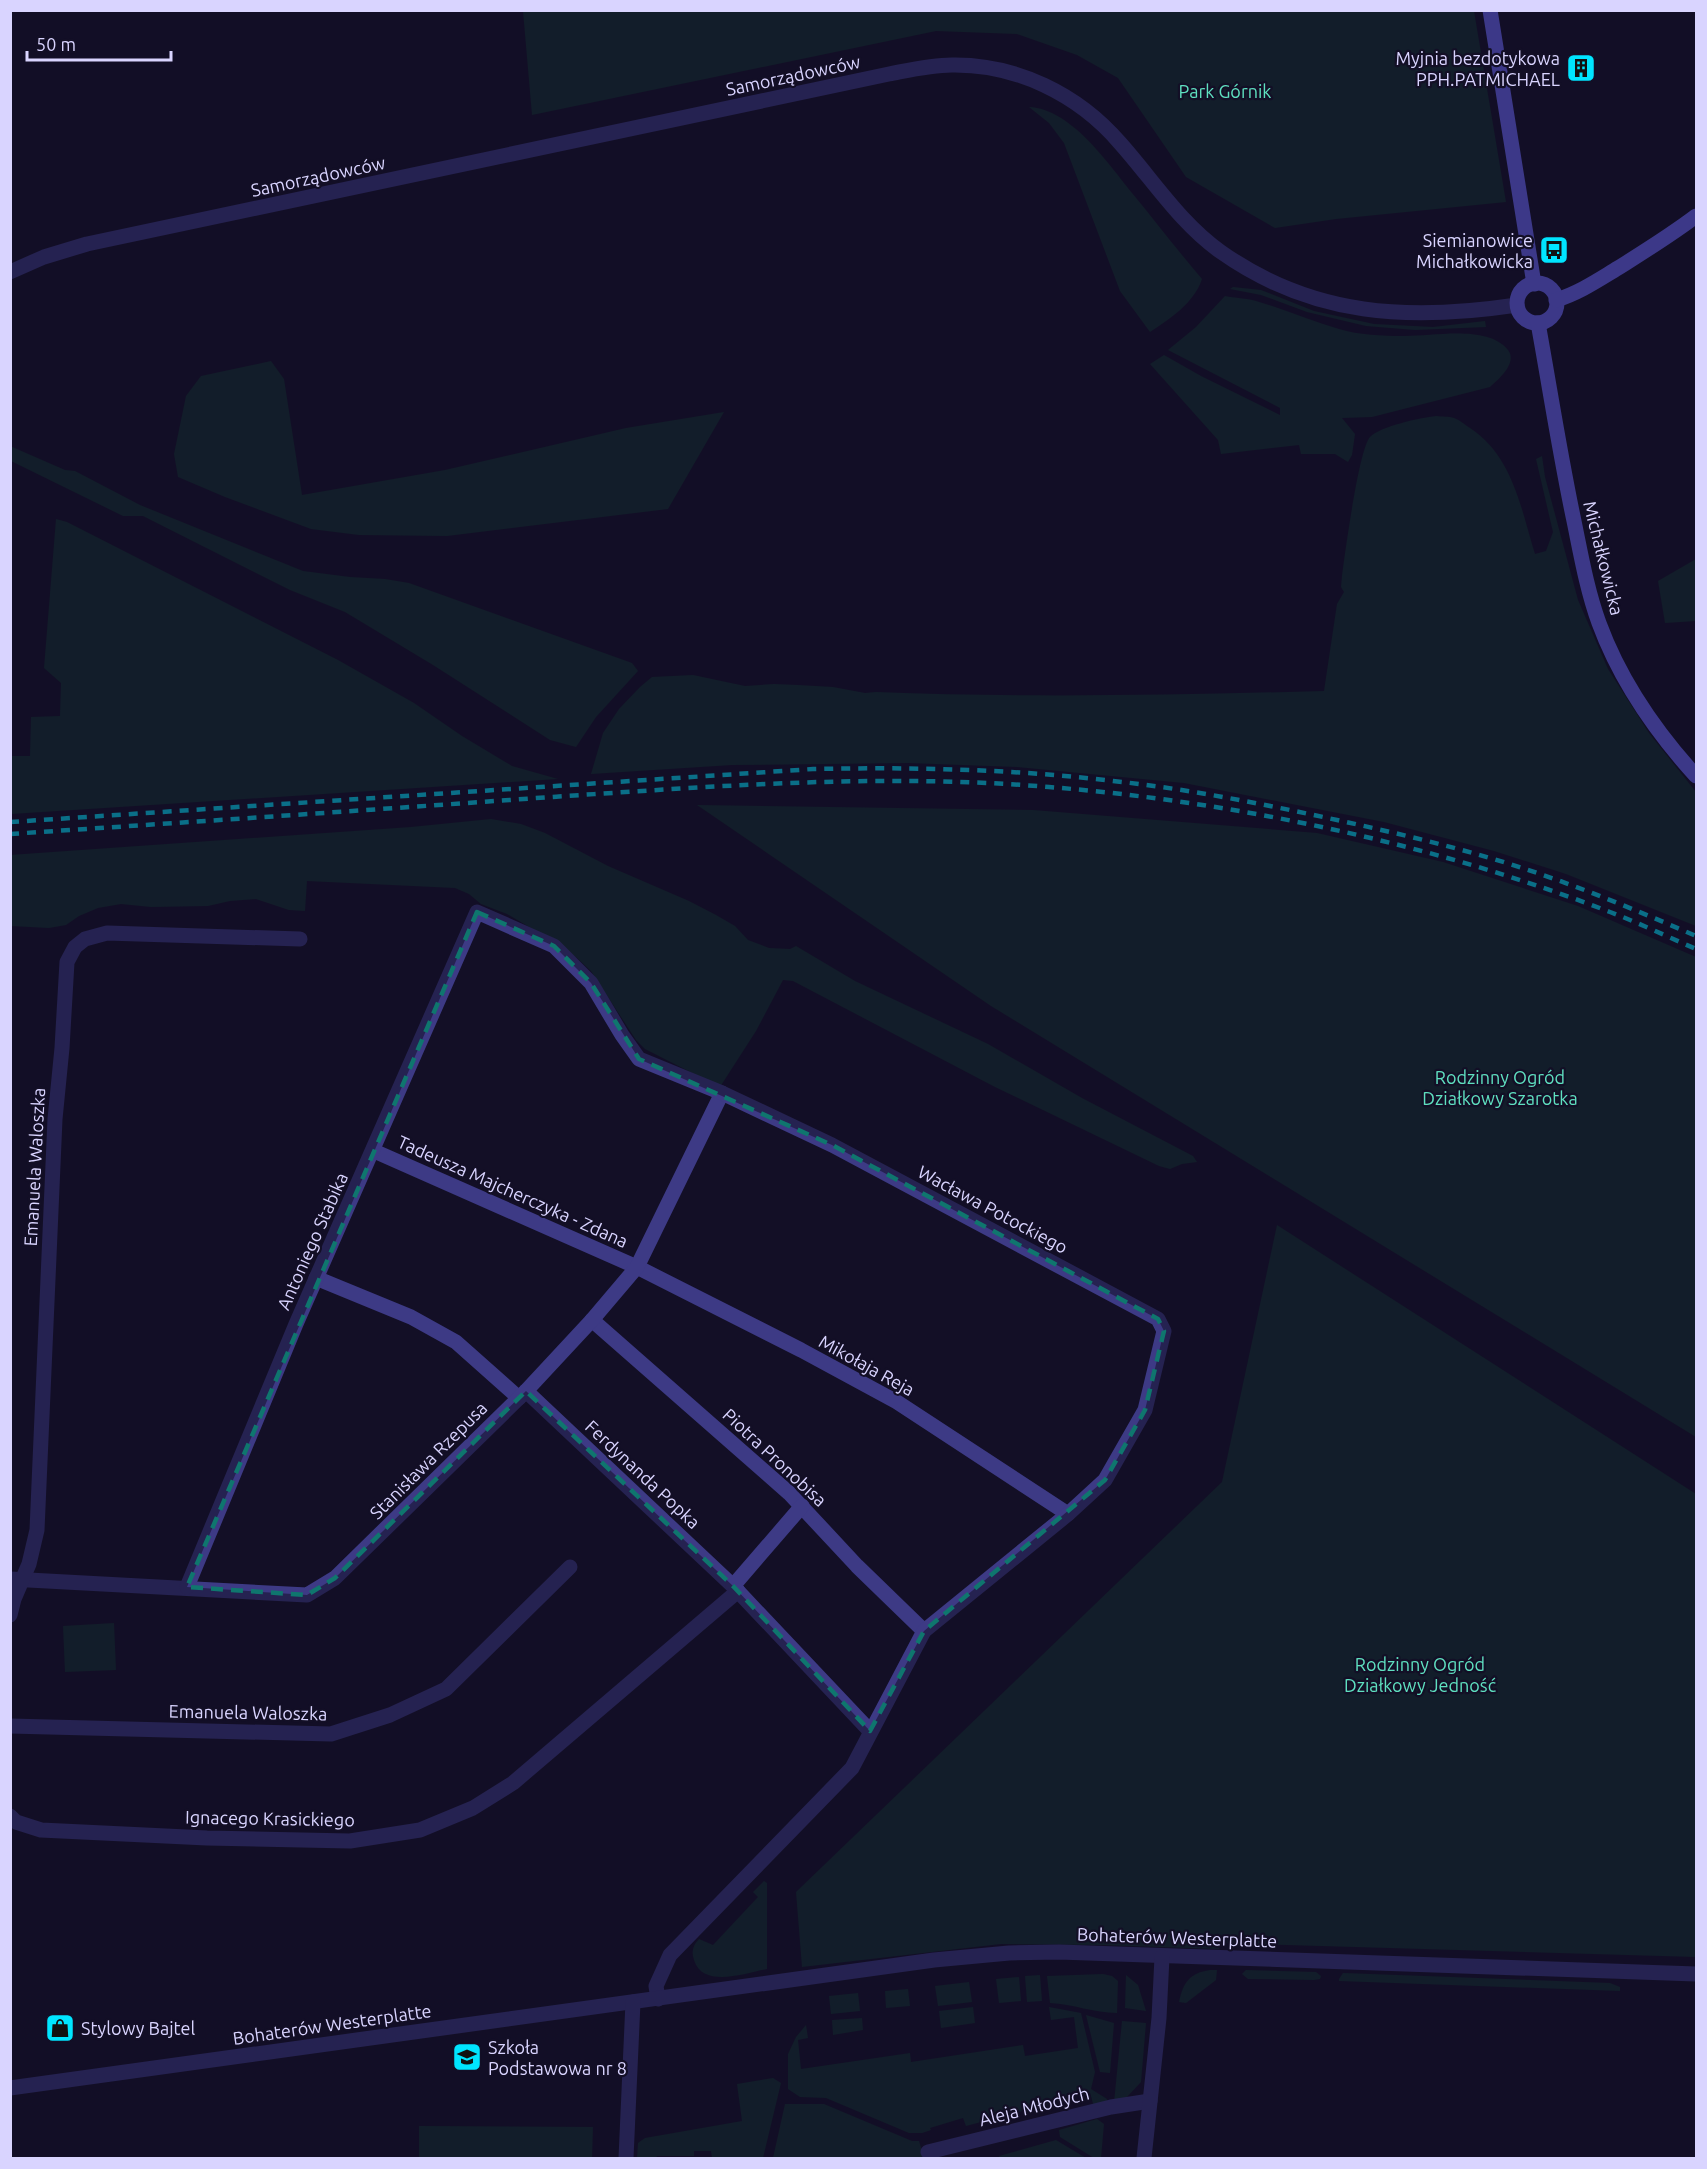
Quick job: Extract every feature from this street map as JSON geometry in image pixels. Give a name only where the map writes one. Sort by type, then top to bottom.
[{"type":"street","points":[[1490,10],[1534,284]]},
{"type":"street","name":"Samorządowców","points":[[10,272],[44,257],[87,244],[889,74],[955,65],[1001,70],[1021,76],[1044,85],[1077,103],[1118,140],[1166,200],[1203,237],[1233,260],[1284,287],[1342,307],[1390,313],[1459,313],[1517,305]]},
{"type":"street","points":[[1556,300],[1571,295],[1599,279],[1655,245],[1696,216]]},
{"type":"street","points":[[1534,284],[1545,285],[1551,290],[1556,300],[1555,311],[1551,317],[1538,323],[1524,318],[1517,305],[1522,290],[1534,284]]},
{"type":"street","name":"Michałkowicka","points":[[1538,323],[1571,510],[1596,615],[1617,663],[1642,706],[1696,776]]},
{"type":"street","name":"Wacława Potockiego","points":[[477,912],[554,946],[591,983],[639,1059],[722,1093],[832,1145],[1158,1319],[1164,1331],[1144,1410],[1105,1480],[1068,1514],[924,1630]]},
{"type":"street","name":"Antoniego Stabika","points":[[187,1587],[316,1278],[374,1151],[477,912]]},
{"type":"street","name":"Emanuela Waloszka","points":[[10,1615],[16,1579],[28,1564],[37,1530],[55,1119],[67,962],[75,947],[85,939],[107,933],[300,939]]},
{"type":"street","name":"Stanisława Rzepusa","points":[[16,1579],[307,1595],[335,1578],[522,1394],[592,1320],[637,1266],[722,1093]]},
{"type":"street","name":"Tadeusza Majcherczyka - Zdana","points":[[374,1151],[637,1266]]},
{"type":"street","name":"Mikołaja Reja","points":[[637,1266],[897,1402],[1068,1514]]},
{"type":"street","name":"Ferdynanda Popka","points":[[316,1278],[411,1317],[456,1342],[522,1394],[736,1588],[870,1731]]},
{"type":"street","name":"Piotra Pronobisa","points":[[592,1320],[802,1506],[857,1566],[924,1630]]},
{"type":"street","name":"Ignacego Krasickiego","points":[[10,1816],[16,1822],[42,1830],[207,1838],[350,1841],[420,1830],[472,1808],[513,1783],[736,1588],[802,1506]]},
{"type":"street","name":"Emanuela Waloszka","points":[[10,1726],[331,1734],[390,1714],[446,1689],[570,1567]]},
{"type":"street","points":[[658,1999],[656,1986],[670,1955],[852,1768],[924,1630]]},
{"type":"street","name":"Bohaterów Westerplatte","points":[[10,2088],[934,1960],[1009,1953],[1059,1952],[1696,1974]]},
{"type":"street","points":[[1144,2158],[1162,1957]]},
{"type":"street","points":[[626,2158],[633,2002]]},
{"type":"street","name":"Aleja Młodych","points":[[928,2152],[1111,2107],[1150,2101]]},
{"type":"highlighted area","points":[[477,912],[554,946],[591,983],[639,1059],[832,1145],[1158,1319],[1164,1331],[1145,1410],[1105,1480],[924,1631],[870,1731],[733,1586],[526,1391],[335,1578],[307,1595],[187,1587]]},
{"type":"green space","name":"Park Górnik","points":[[523,11],[1474,11],[1506,202],[1336,219],[1275,228],[1186,177],[1118,78],[1077,55],[1017,34],[936,31],[532,115]]},
{"type":"green space","points":[[1029,107],[1044,110],[1059,117],[1087,139],[1202,279],[1187,303],[1150,332],[1120,291],[1064,143],[1049,123]]},
{"type":"green space","points":[[1233,287],[1261,290],[1314,311],[1374,324],[1433,327],[1485,321],[1486,327],[1415,330],[1366,326],[1307,312],[1261,295],[1230,289]]},
{"type":"green space","points":[[1225,296],[1256,301],[1354,333],[1394,336],[1473,334],[1487,337],[1499,342],[1508,350],[1511,360],[1506,371],[1490,387],[1372,417],[1342,418],[1355,434],[1352,455],[1348,462],[1335,454],[1301,454],[1299,445],[1221,454],[1218,440],[1150,364],[1164,355],[1280,415],[1280,408],[1168,350],[1196,327]]},
{"type":"green space","points":[[271,361],[284,379],[302,495],[445,470],[626,428],[724,412],[668,509],[447,536],[359,535],[311,529],[178,477],[174,454],[186,396],[201,376]]},
{"type":"green space","points":[[1436,416],[1458,420],[1485,440],[1496,453],[1506,468],[1520,502],[1535,554],[1546,551],[1553,532],[1536,459],[1542,456],[1545,477],[1578,600],[1608,669],[1649,733],[1696,792],[1696,926],[1566,874],[1494,851],[1384,822],[1184,783],[1017,767],[908,763],[732,765],[591,774],[603,733],[619,709],[652,677],[693,675],[745,686],[774,684],[833,687],[865,693],[1100,695],[1324,691],[1337,604],[1344,592],[1341,587],[1346,546],[1357,480],[1366,445],[1370,437],[1383,429]]},
{"type":"green space","points":[[10,446],[65,470],[75,471],[140,505],[303,571],[409,583],[632,663],[638,671],[596,717],[576,747],[550,740],[345,612],[290,590],[143,516],[123,516],[11,461]]},
{"type":"green space","points":[[56,519],[67,522],[338,660],[414,703],[462,736],[512,766],[558,779],[11,814],[11,756],[30,756],[31,717],[60,716],[61,683],[44,668]]},
{"type":"green space","points":[[1696,559],[1696,621],[1665,623],[1658,581]]},
{"type":"green space","name":"Rodzinny Ogród Działkowy Szarotka","points":[[697,805],[1033,810],[1317,833],[1443,862],[1578,906],[1696,957],[1696,1437],[991,1006]]},
{"type":"green space","points":[[491,819],[521,824],[545,833],[608,866],[716,915],[735,926],[748,940],[769,948],[790,949],[796,946],[855,981],[988,1044],[1082,1098],[1193,1156],[1197,1162],[1182,1164],[1170,1169],[1159,1166],[995,1087],[793,981],[783,980],[756,1031],[720,1087],[645,1049],[636,1040],[591,971],[577,958],[507,914],[481,904],[469,894],[455,888],[307,881],[305,911],[289,910],[256,899],[208,906],[151,907],[121,904],[98,908],[79,916],[66,925],[49,928],[11,926],[10,855],[411,827]]},
{"type":"green space","name":"Rodzinny Ogród Działkowy Jedność","points":[[1277,1225],[1696,1494],[1696,1957],[1220,1943],[1219,1949],[1001,1944],[802,1967],[796,1892],[1222,1482]]},
{"type":"green space","points":[[114,1623],[116,1670],[65,1672],[63,1626]]},
{"type":"green space","points":[[764,1881],[767,1883],[767,1969],[726,1977],[706,1974],[699,1969],[694,1960],[695,1944],[699,1939],[713,1945],[758,1897],[753,1892]]},
{"type":"green space","points":[[1217,1970],[1216,1980],[1186,2003],[1179,2002],[1188,1980],[1197,1973]]},
{"type":"green space","points":[[1246,1970],[1316,1972],[1321,1976],[1320,1979],[1314,1980],[1248,1979],[1242,1974]]},
{"type":"green space","points":[[1343,1973],[1610,1983],[1620,1987],[1620,1991],[1339,1981]]},
{"type":"green space","points":[[1103,1974],[1112,1976],[1118,1981],[1117,2013],[1050,2003],[1047,1976]]},
{"type":"green space","points":[[1040,1975],[1042,2001],[1027,2002],[1025,1976]]},
{"type":"green space","points":[[1126,1975],[1138,1985],[1146,2011],[1125,2008]]},
{"type":"green space","points":[[1019,1977],[1021,2001],[999,2003],[996,1979]]},
{"type":"green space","points":[[969,1982],[972,2002],[938,2006],[935,1986]]},
{"type":"green space","points":[[908,1989],[910,2006],[886,2008],[885,1991]]},
{"type":"green space","points":[[858,1993],[860,2011],[831,2014],[829,1996]]},
{"type":"green space","points":[[973,2007],[975,2023],[941,2028],[939,2011]]},
{"type":"green space","points":[[1049,2007],[1081,2013],[1095,2072],[1091,2089],[1107,2099],[1106,2106],[1094,2107],[1090,2093],[966,2126],[963,2118],[930,2128],[931,2130],[922,2133],[909,2133],[826,2098],[800,2097],[788,2089],[788,2054],[796,2037],[806,2025],[808,2038],[798,2040],[801,2069],[910,2053],[911,2062],[1023,2045],[1025,2056],[1078,2048],[1074,2017],[1051,2020]]},
{"type":"green space","points":[[1086,2015],[1114,2023],[1110,2073],[1100,2072]]},
{"type":"green space","points":[[862,2018],[863,2030],[833,2035],[832,2020]]},
{"type":"green space","points":[[1122,2021],[1146,2023],[1141,2082],[1125,2099],[1114,2103]]},
{"type":"green space","points":[[773,2078],[781,2083],[763,2158],[712,2158],[711,2151],[694,2151],[694,2156],[637,2158],[638,2143],[645,2138],[742,2121],[737,2084]]},
{"type":"green space","points":[[785,2104],[824,2104],[912,2141],[919,2141],[924,2158],[773,2158]]},
{"type":"green space","points":[[1097,2119],[1104,2124],[1101,2158],[1094,2158],[1060,2137],[1059,2130]]},
{"type":"green space","points":[[419,2126],[593,2127],[592,2158],[419,2158]]},
{"type":"green space","points":[[1056,2140],[1086,2158],[1000,2158],[999,2156]]},
{"type":"railway","points":[[10,822],[813,769],[1001,771],[1141,784],[1198,793],[1309,814],[1414,838],[1540,874],[1638,911],[1696,936]]},
{"type":"railway","points":[[10,834],[738,785],[924,781],[1049,787],[1191,803],[1263,815],[1405,847],[1543,888],[1621,916],[1696,949]]},
{"type":"place","name":"Myjnia bezdotykowa PPH.PATMICHAEL","points":[[1581,68]]},
{"type":"place","name":"Siemianowice Michałkowicka","points":[[1554,250]]},
{"type":"place","name":"Stylowy Bajtel","points":[[60,2028]]},
{"type":"place","name":"Szkoła Podstawowa nr 8","points":[[467,2057]]}]
